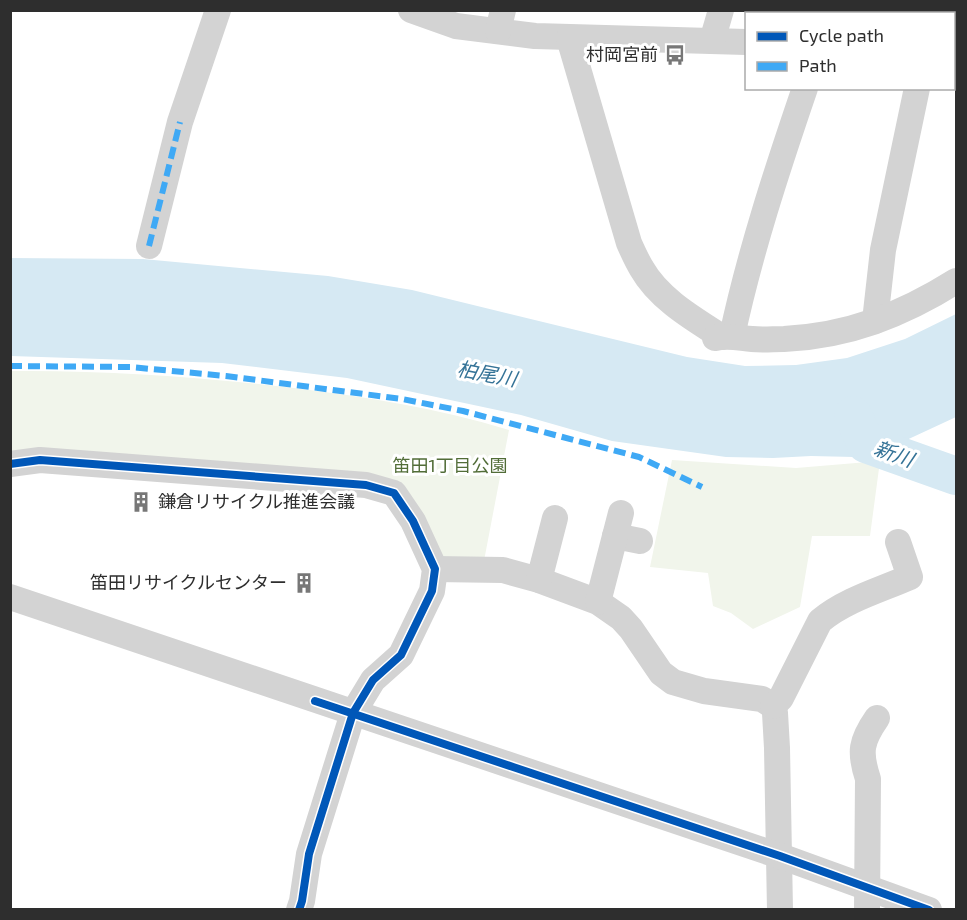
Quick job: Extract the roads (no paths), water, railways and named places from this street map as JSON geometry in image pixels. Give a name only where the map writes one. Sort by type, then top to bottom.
[{"type":"street","points":[[149,246],[180,122],[218,10]]},
{"type":"street","points":[[411,10],[456,26],[501,21],[569,38],[745,42]]},
{"type":"street","points":[[712,40],[721,10]]},
{"type":"street","points":[[569,38],[629,243],[642,271],[663,294],[689,316],[722,337],[773,339],[826,335],[875,321],[920,304],[957,281]]},
{"type":"street","points":[[722,337],[743,286],[804,90]]},
{"type":"street","points":[[875,321],[883,250],[917,90]]},
{"type":"street","points":[[10,464],[40,460],[366,485],[394,493],[413,521],[435,569],[432,591],[401,655],[373,680],[353,713],[309,854],[299,909]]},
{"type":"street","points":[[539,580],[555,518]]},
{"type":"street","points":[[598,602],[618,525],[640,542]]},
{"type":"street","points":[[772,706],[781,698],[820,621],[836,609],[910,577],[898,543]]},
{"type":"street","points":[[435,569],[503,570],[539,580],[598,602],[621,618],[661,673],[673,682],[704,691],[762,699],[772,706],[775,713],[777,748],[780,909]]},
{"type":"street","points":[[10,597],[780,856],[867,898],[929,909]]},
{"type":"street","points":[[867,898],[868,779],[862,762],[864,736],[877,718]]},
{"type":"water","name":"柏尾川","points":[[10,258],[143,259],[328,276],[412,290],[687,357],[745,366],[796,365],[847,358],[905,339],[956,314],[956,417],[885,450],[854,457],[726,457],[612,441],[521,415],[347,378],[222,363],[11,356]]},
{"type":"waterway","name":"新川","points":[[853,415],[866,444],[956,476]]},
{"type":"place","name":"村岡宮前","points":[[675,55]]},
{"type":"place","name":"鎌倉リサイクル推進会議","points":[[141,502]]},
{"type":"place","name":"笛田リサイクルセンター","points":[[304,583]]},
{"type":"park label","name":"笛田1丁目公園","points":[[450,466]]}]
